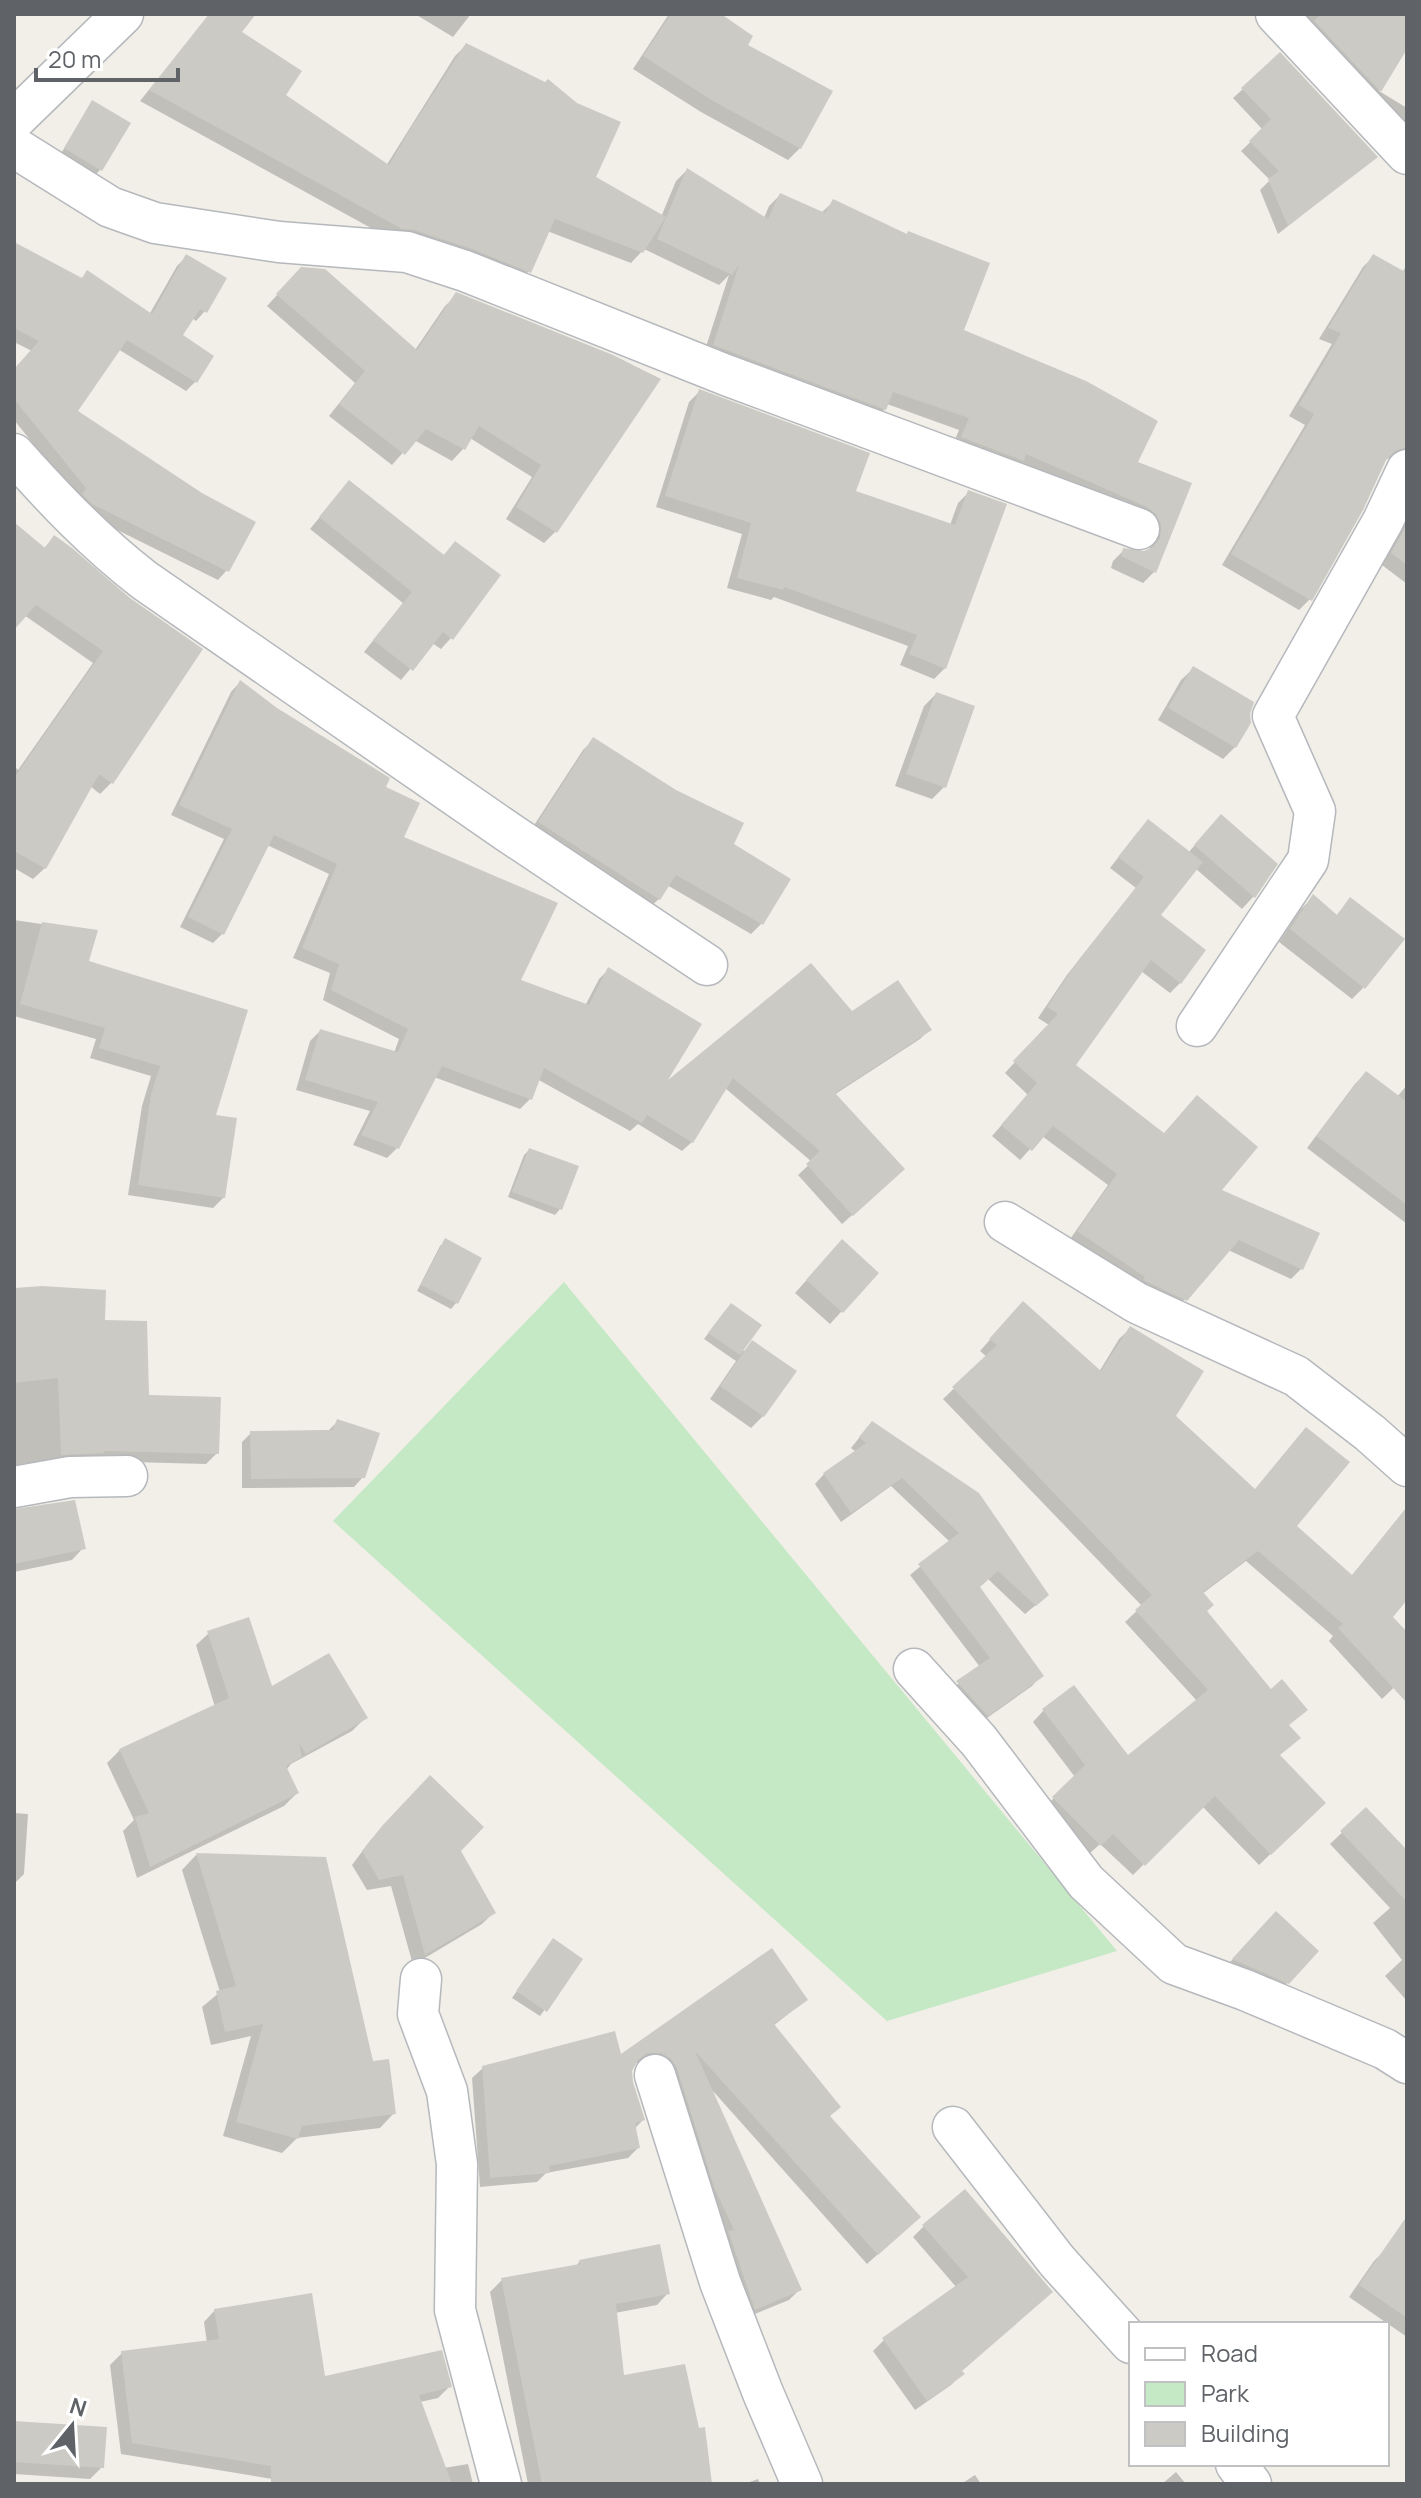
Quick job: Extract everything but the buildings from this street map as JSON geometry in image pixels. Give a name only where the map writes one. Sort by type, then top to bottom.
[{"type":"street","points":[[14,120],[123,14]]},
{"type":"street","points":[[1276,14],[1407,154]]},
{"type":"street","points":[[14,147],[110,207],[155,223],[279,242],[407,252],[465,271],[726,375],[1139,529]]},
{"type":"street","points":[[14,454],[75,521],[144,580],[508,832],[707,965]]},
{"type":"street","points":[[1197,1026],[1308,860],[1315,811],[1273,716],[1383,521],[1407,470]]},
{"type":"street","points":[[1005,1222],[1137,1303],[1296,1376],[1407,1466]]},
{"type":"street","points":[[14,1487],[70,1477],[127,1476]]},
{"type":"street","points":[[914,1669],[979,1741],[1086,1882],[1174,1964],[1245,1990],[1385,2049],[1407,2063]]},
{"type":"street","points":[[421,1979],[418,2014],[447,2091],[457,2164],[455,2310],[501,2484]]},
{"type":"street","points":[[655,2075],[720,2282],[802,2484]]},
{"type":"street","points":[[953,2127],[1057,2261],[1129,2341]]},
{"type":"street","points":[[1238,2466],[1251,2484]]},
{"type":"green space","points":[[564,1282],[1117,1951],[887,2021],[333,1521]]}]
